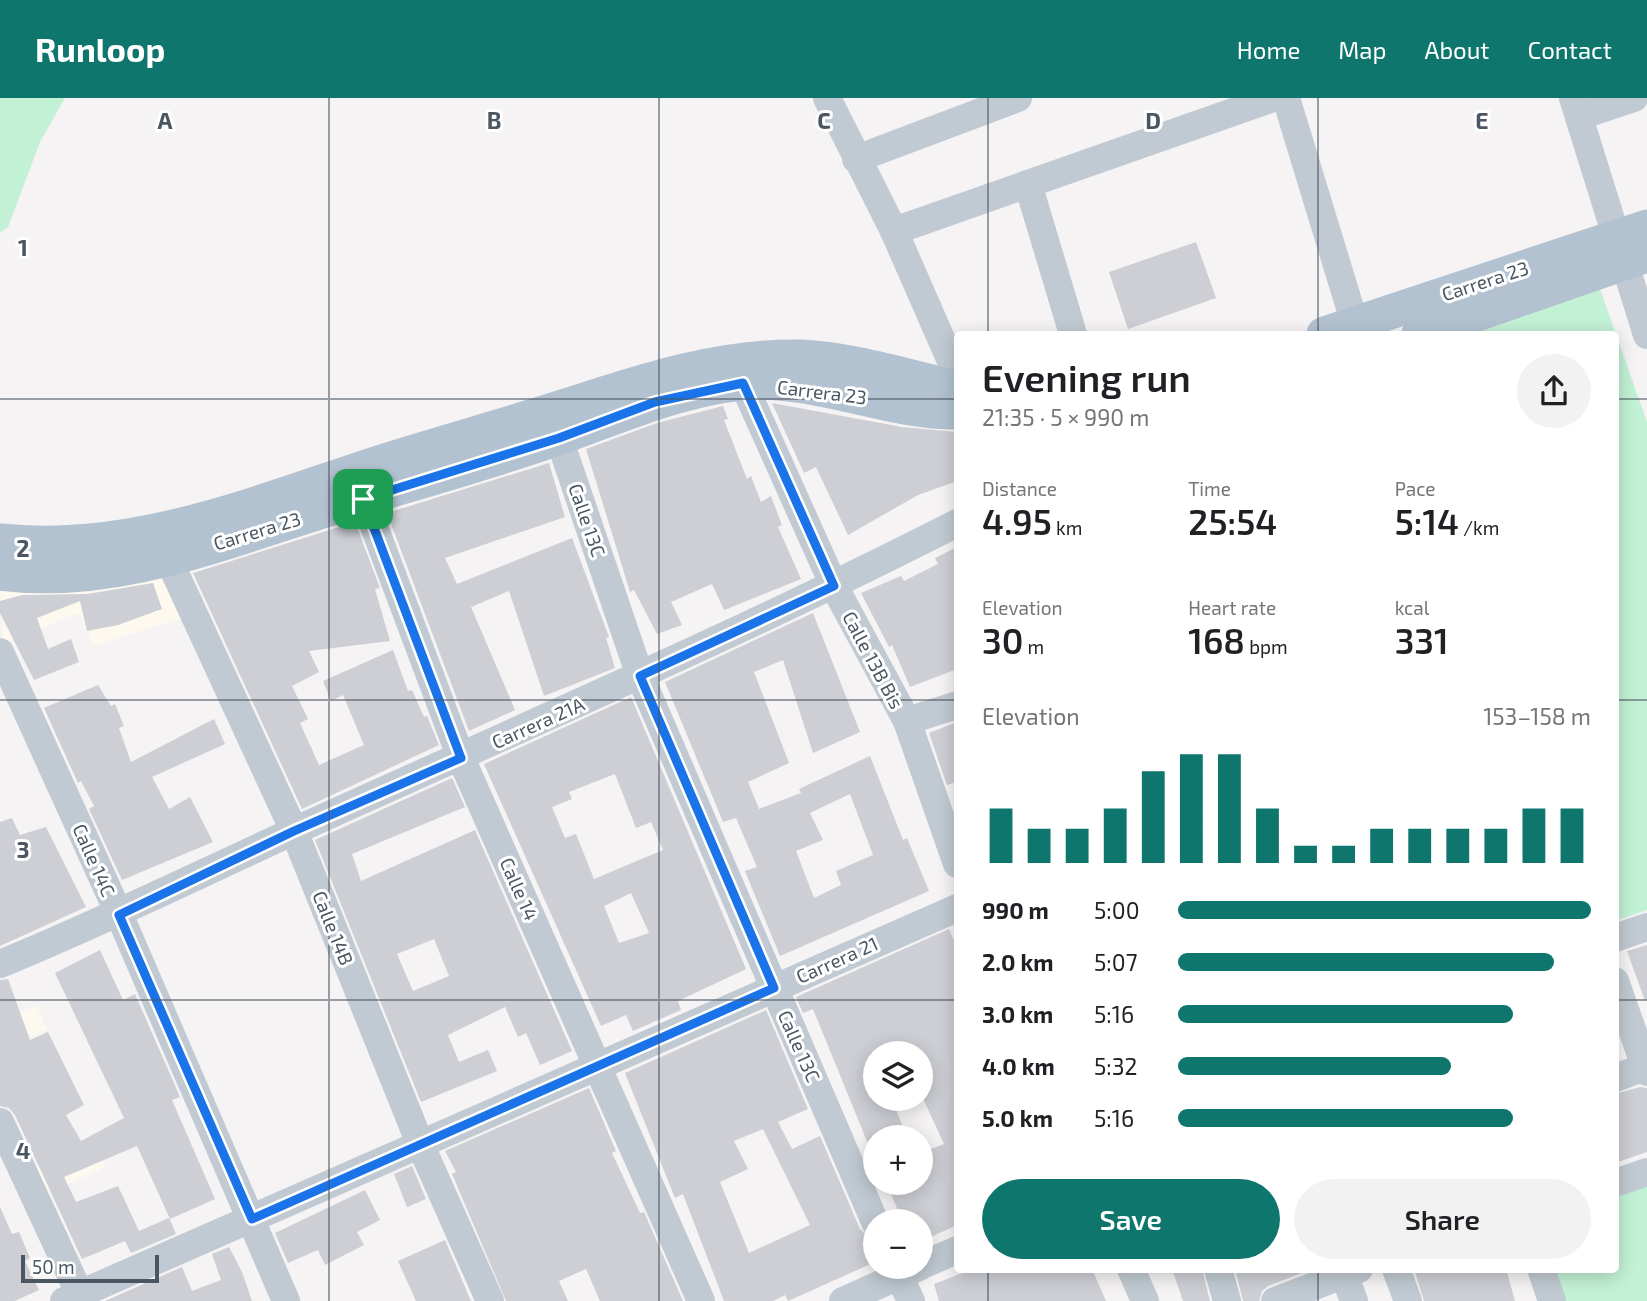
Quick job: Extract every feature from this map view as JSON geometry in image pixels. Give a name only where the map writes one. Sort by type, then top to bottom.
[{"type":"main road","name":"Carrera 23","points":[[1346,331],[1633,246]]},
{"type":"main road","name":"Carrera 23","points":[[1426,331],[1633,246]]},
{"type":"main road","name":"Carrera 23","points":[[0,573],[34,577],[77,576],[168,558],[359,485],[686,369],[752,359],[802,357],[954,387]]},
{"type":"main road","name":"Carrera 23","points":[[0,541],[34,544],[104,541],[172,530],[559,438],[655,402],[743,383],[826,389],[945,412],[954,411]]},
{"type":"street","points":[[827,98],[894,231],[954,368]]},
{"type":"street","points":[[856,159],[1018,98]]},
{"type":"street","points":[[894,231],[1273,98]]},
{"type":"street","points":[[1286,98],[1346,331]]},
{"type":"street","points":[[1634,98],[1577,107],[1633,246],[1647,335]]},
{"type":"street","points":[[1028,184],[1072,331]]},
{"type":"street","name":"Calle 13B Bis","points":[[743,383],[834,586],[907,721],[954,854]]},
{"type":"street","name":"Calle 13C","points":[[559,438],[640,676],[870,1209]]},
{"type":"street","name":"Calle 14","points":[[359,485],[461,758],[701,1301]]},
{"type":"street","name":"Carrera 21A","points":[[0,964],[119,915],[294,831],[640,676],[834,586],[954,525]]},
{"type":"street","name":"Calle 14B","points":[[168,558],[294,831],[421,1146],[490,1301]]},
{"type":"street","name":"Calle 14C","points":[[0,652],[119,915],[286,1301]]},
{"type":"street","points":[[907,721],[954,706]]},
{"type":"street","name":"Carrera 21","points":[[75,1299],[954,909]]},
{"type":"street","points":[[1619,937],[1647,927]]},
{"type":"street","points":[[1619,992],[1646,1069],[1619,1077]]},
{"type":"street","points":[[0,1122],[75,1299]]},
{"type":"street","points":[[1619,1182],[1647,1172]]},
{"type":"street","points":[[933,1259],[954,1251]]},
{"type":"street","points":[[1133,1273],[1145,1301]]},
{"type":"street","points":[[1219,1273],[1227,1301]]},
{"type":"street","points":[[1275,1301],[1341,1273]]},
{"type":"street","points":[[1349,1273],[1354,1301]]},
{"type":"street","points":[[1398,1273],[1408,1301]]},
{"type":"street","points":[[1542,1273],[1552,1301]]},
{"type":"street","points":[[843,1301],[888,1279]]},
{"type":"street","points":[[909,1279],[911,1301]]},
{"type":"shaded area","points":[[158,565],[182,618],[93,646],[79,613],[3,643],[0,584]]},
{"type":"shaded area","points":[[37,1006],[47,1029],[0,1050],[0,1021]]},
{"type":"shaded area","points":[[94,1141],[106,1167],[40,1197],[29,1171]]},
{"type":"green space","points":[[0,98],[65,98],[40,142],[8,227],[0,233]]},
{"type":"green space","points":[[1599,286],[1615,331],[1477,331]]},
{"type":"green space","points":[[1619,343],[1647,422],[1647,910],[1619,920]]},
{"type":"green space","points":[[1647,1186],[1647,1301],[1564,1301],[1554,1273],[1619,1273],[1619,1196]]},
{"type":"building","points":[[1196,242],[1216,298],[1128,329],[1109,272]]},
{"type":"building","points":[[772,403],[902,427],[954,432],[954,482],[918,495],[848,535],[816,467],[804,473]]},
{"type":"building","points":[[723,406],[728,419],[724,420],[747,479],[751,476],[761,502],[771,496],[782,525],[778,527],[801,579],[724,610],[712,584],[671,602],[682,625],[657,634],[634,590],[630,592],[586,449],[657,423]]},
{"type":"building","points":[[549,463],[565,517],[445,558],[457,584],[572,538],[609,637],[606,638],[615,668],[544,696],[509,591],[471,607],[515,710],[469,731],[387,513]]},
{"type":"building","points":[[355,522],[380,588],[375,589],[390,641],[309,651],[319,672],[292,686],[308,719],[300,723],[319,765],[364,745],[343,695],[331,701],[323,681],[393,650],[408,691],[412,690],[424,717],[427,716],[439,745],[302,809],[193,573]]},
{"type":"building","points":[[954,548],[954,670],[910,687],[892,645],[889,647],[861,593],[901,576],[904,581],[938,564],[935,558]]},
{"type":"building","points":[[153,583],[162,609],[118,625],[87,631],[80,601],[37,618],[48,649],[71,639],[79,662],[34,680],[0,613],[0,601],[22,595],[87,594]]},
{"type":"building","points":[[813,613],[860,732],[813,753],[783,660],[754,672],[789,763],[748,782],[759,809],[801,793],[799,789],[870,756],[903,840],[907,838],[929,891],[780,956],[745,871],[757,867],[736,818],[723,822],[665,682]],"holes":[[[850,794],[873,855],[836,871],[841,885],[814,898],[796,851],[823,840],[810,813]]]},
{"type":"building","points":[[98,685],[111,706],[115,704],[124,726],[119,728],[131,762],[214,719],[225,744],[152,777],[169,809],[190,797],[213,842],[122,880],[89,809],[94,806],[81,781],[78,783],[44,708]]},
{"type":"building","points":[[631,697],[746,969],[678,1001],[681,1010],[633,1031],[626,1015],[601,1026],[484,764]],"holes":[[[615,774],[636,828],[651,822],[663,850],[594,879],[576,834],[565,838],[552,807],[572,799],[569,792]],[[631,893],[649,933],[619,943],[604,906]]]},
{"type":"building","points":[[954,723],[954,783],[947,785],[929,733]]},
{"type":"building","points":[[452,778],[465,807],[352,854],[361,881],[475,830],[572,1051],[540,1065],[526,1033],[518,1037],[505,1007],[448,1035],[459,1062],[488,1050],[497,1071],[421,1102],[315,840]],"holes":[[[434,939],[449,976],[413,991],[397,954]]]},
{"type":"building","points":[[12,818],[20,835],[46,827],[86,907],[0,946],[0,822]]},
{"type":"building","points":[[949,929],[954,941],[954,1226],[933,1236],[933,1209],[897,1209],[891,1195],[933,1195],[933,1148],[944,1144],[929,1111],[933,1111],[933,1041],[863,1041],[863,1111],[897,1111],[902,1125],[863,1125],[863,1132],[813,1009],[803,1013],[796,997]]},
{"type":"building","points":[[1647,945],[1647,1000],[1645,1001],[1627,951]]},
{"type":"building","points":[[100,950],[123,1000],[135,994],[180,1097],[172,1100],[215,1199],[170,1219],[137,1146],[64,1177],[76,1202],[118,1186],[139,1231],[169,1218],[176,1234],[131,1253],[125,1241],[82,1259],[15,1115],[9,1108],[0,1106],[0,980],[8,979],[30,1040],[48,1032],[84,1105],[66,1115],[81,1141],[124,1118],[55,973]]},
{"type":"building","points":[[766,1010],[808,1109],[778,1122],[792,1149],[820,1136],[863,1232],[863,1267],[788,1301],[785,1295],[773,1301],[724,1301],[683,1194],[675,1198],[625,1073]],"holes":[[[763,1129],[810,1225],[749,1253],[720,1182],[748,1169],[734,1141]]]},
{"type":"building","points":[[1640,1087],[1647,1088],[1647,1152],[1619,1162],[1619,1093]]},
{"type":"building","points":[[589,1088],[616,1151],[612,1153],[640,1213],[644,1212],[683,1301],[600,1301],[586,1269],[559,1281],[568,1301],[506,1301],[452,1174],[456,1172],[445,1151]]},
{"type":"building","points":[[412,1166],[426,1199],[407,1207],[394,1174]]},
{"type":"building","points":[[365,1190],[380,1220],[357,1232],[364,1245],[325,1265],[318,1250],[288,1263],[275,1233]]},
{"type":"building","points":[[0,1207],[12,1234],[19,1232],[30,1258],[25,1261],[39,1290],[15,1301],[0,1301]]},
{"type":"building","points":[[445,1240],[471,1301],[416,1301],[398,1261]]},
{"type":"building","points":[[229,1247],[242,1272],[252,1301],[105,1301],[182,1267],[192,1291],[221,1280],[212,1254]]},
{"type":"building","points":[[963,1273],[1094,1273],[1106,1301],[939,1301],[934,1284]]},
{"type":"building","points":[[1173,1273],[1203,1273],[1210,1301],[1183,1301]]},
{"type":"building","points":[[1236,1273],[1302,1273],[1268,1286],[1262,1291],[1259,1301],[1243,1301]]},
{"type":"building","points":[[1415,1273],[1507,1273],[1515,1301],[1424,1301]]},
{"type":"route","points":[[743,383],[834,586],[640,676],[774,988],[252,1219],[119,915],[294,831],[461,758],[363,499],[559,438],[655,402],[743,383]]}]
